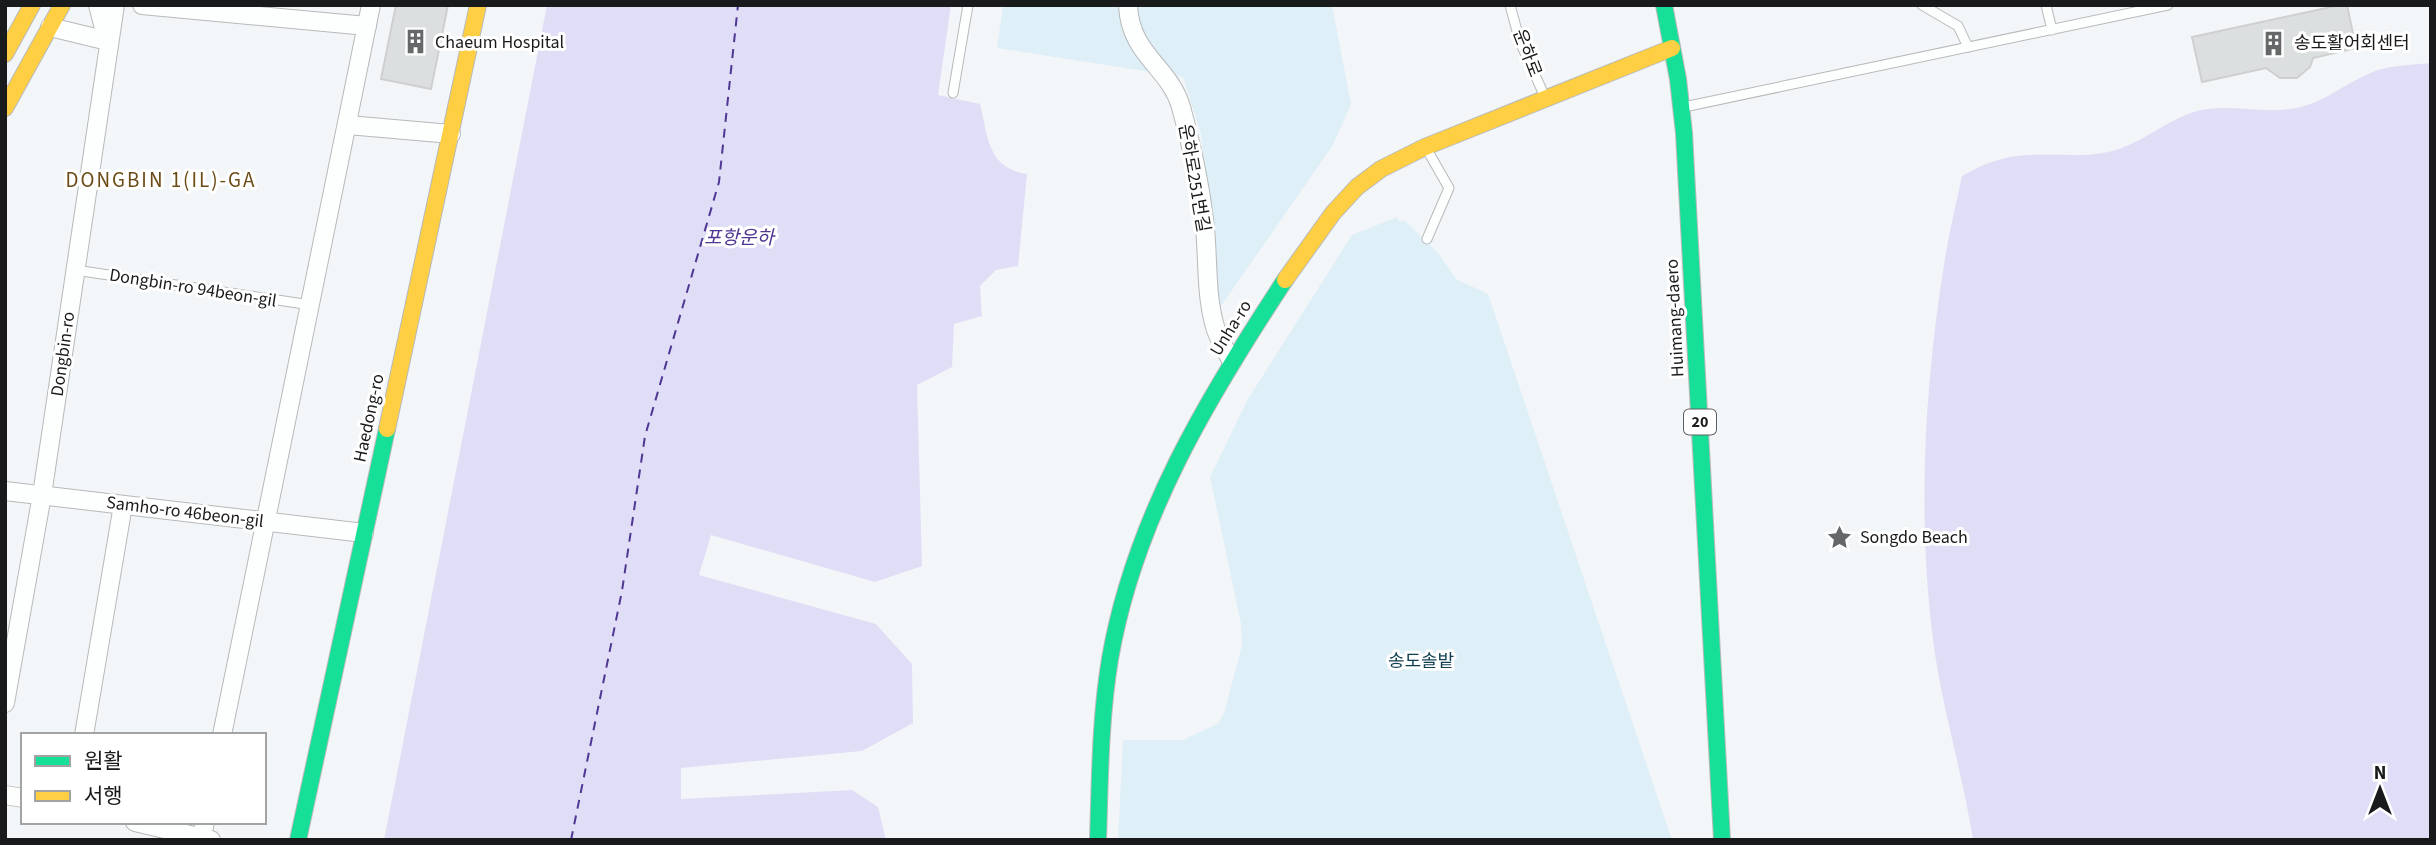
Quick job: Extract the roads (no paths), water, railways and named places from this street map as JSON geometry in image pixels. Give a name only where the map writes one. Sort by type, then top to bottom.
[{"type":"street","points":[[5,54],[32,5]]},
{"type":"street","points":[[5,108],[62,5]]},
{"type":"street","name":"Dongbin-ro","points":[[5,703],[42,495],[108,41],[97,5]]},
{"type":"street","points":[[50,27],[108,41],[115,5]]},
{"type":"street","points":[[142,5],[367,26]]},
{"type":"street","points":[[222,733],[371,5]]},
{"type":"street","name":"Haedong-ro","points":[[298,840],[478,5]]},
{"type":"street","name":"운하로251번길","points":[[1128,5],[1129,23],[1134,37],[1171,87],[1182,110],[1204,224],[1213,318],[1220,340],[1232,362]]},
{"type":"street","name":"Huimang-daero","points":[[1664,5],[1682,108],[1722,840]]},
{"type":"street","name":"Unha-ro","points":[[1098,840],[1106,692],[1121,608],[1147,526],[1169,472],[1232,362],[1292,270],[1344,201],[1378,172],[1425,147],[1672,48]]},
{"type":"street","points":[[348,125],[451,134]]},
{"type":"street","name":"Samho-ro 46beon-gil","points":[[5,491],[364,533]]},
{"type":"street","points":[[84,733],[123,505]]},
{"type":"street","points":[[146,824],[204,835]]},
{"type":"lane","points":[[953,93],[968,5]]},
{"type":"lane","name":"운하로","points":[[1510,5],[1520,42],[1546,99]]},
{"type":"lane","points":[[1923,5],[1958,26],[1968,47]]},
{"type":"lane","points":[[2046,5],[2052,30]]},
{"type":"lane","points":[[1682,108],[2168,5]]},
{"type":"lane","points":[[1425,147],[1449,188],[1427,239]]},
{"type":"lane","name":"Dongbin-ro 94beon-gil","points":[[75,270],[311,305]]},
{"type":"water","name":"포항운하","points":[[547,5],[951,5],[938,95],[980,104],[988,139],[997,158],[1014,171],[1027,174],[1018,266],[996,270],[980,286],[982,316],[954,324],[952,367],[917,385],[922,566],[875,582],[711,535],[699,575],[876,624],[912,664],[913,723],[862,751],[681,768],[681,799],[852,790],[878,807],[886,840],[384,840]]},
{"type":"water","points":[[2431,63],[2431,840],[1973,840],[1934,647],[1924,503],[1928,407],[1937,312],[1962,176],[1986,164],[2010,157],[2087,155],[2120,149],[2183,116],[2206,109],[2283,110],[2306,106],[2375,71]]},
{"type":"place","name":"Chaeum Hospital","points":[[415,42]]},
{"type":"place","name":"송도활어회센터","points":[[2274,43]]},
{"type":"place","name":"Songdo Beach","points":[[1840,537]]},
{"type":"district","name":"DONGBIN 1(IL)-GA","points":[[161,180]]},
{"type":"park label","name":"송도솔밭","points":[[1421,661]]}]
